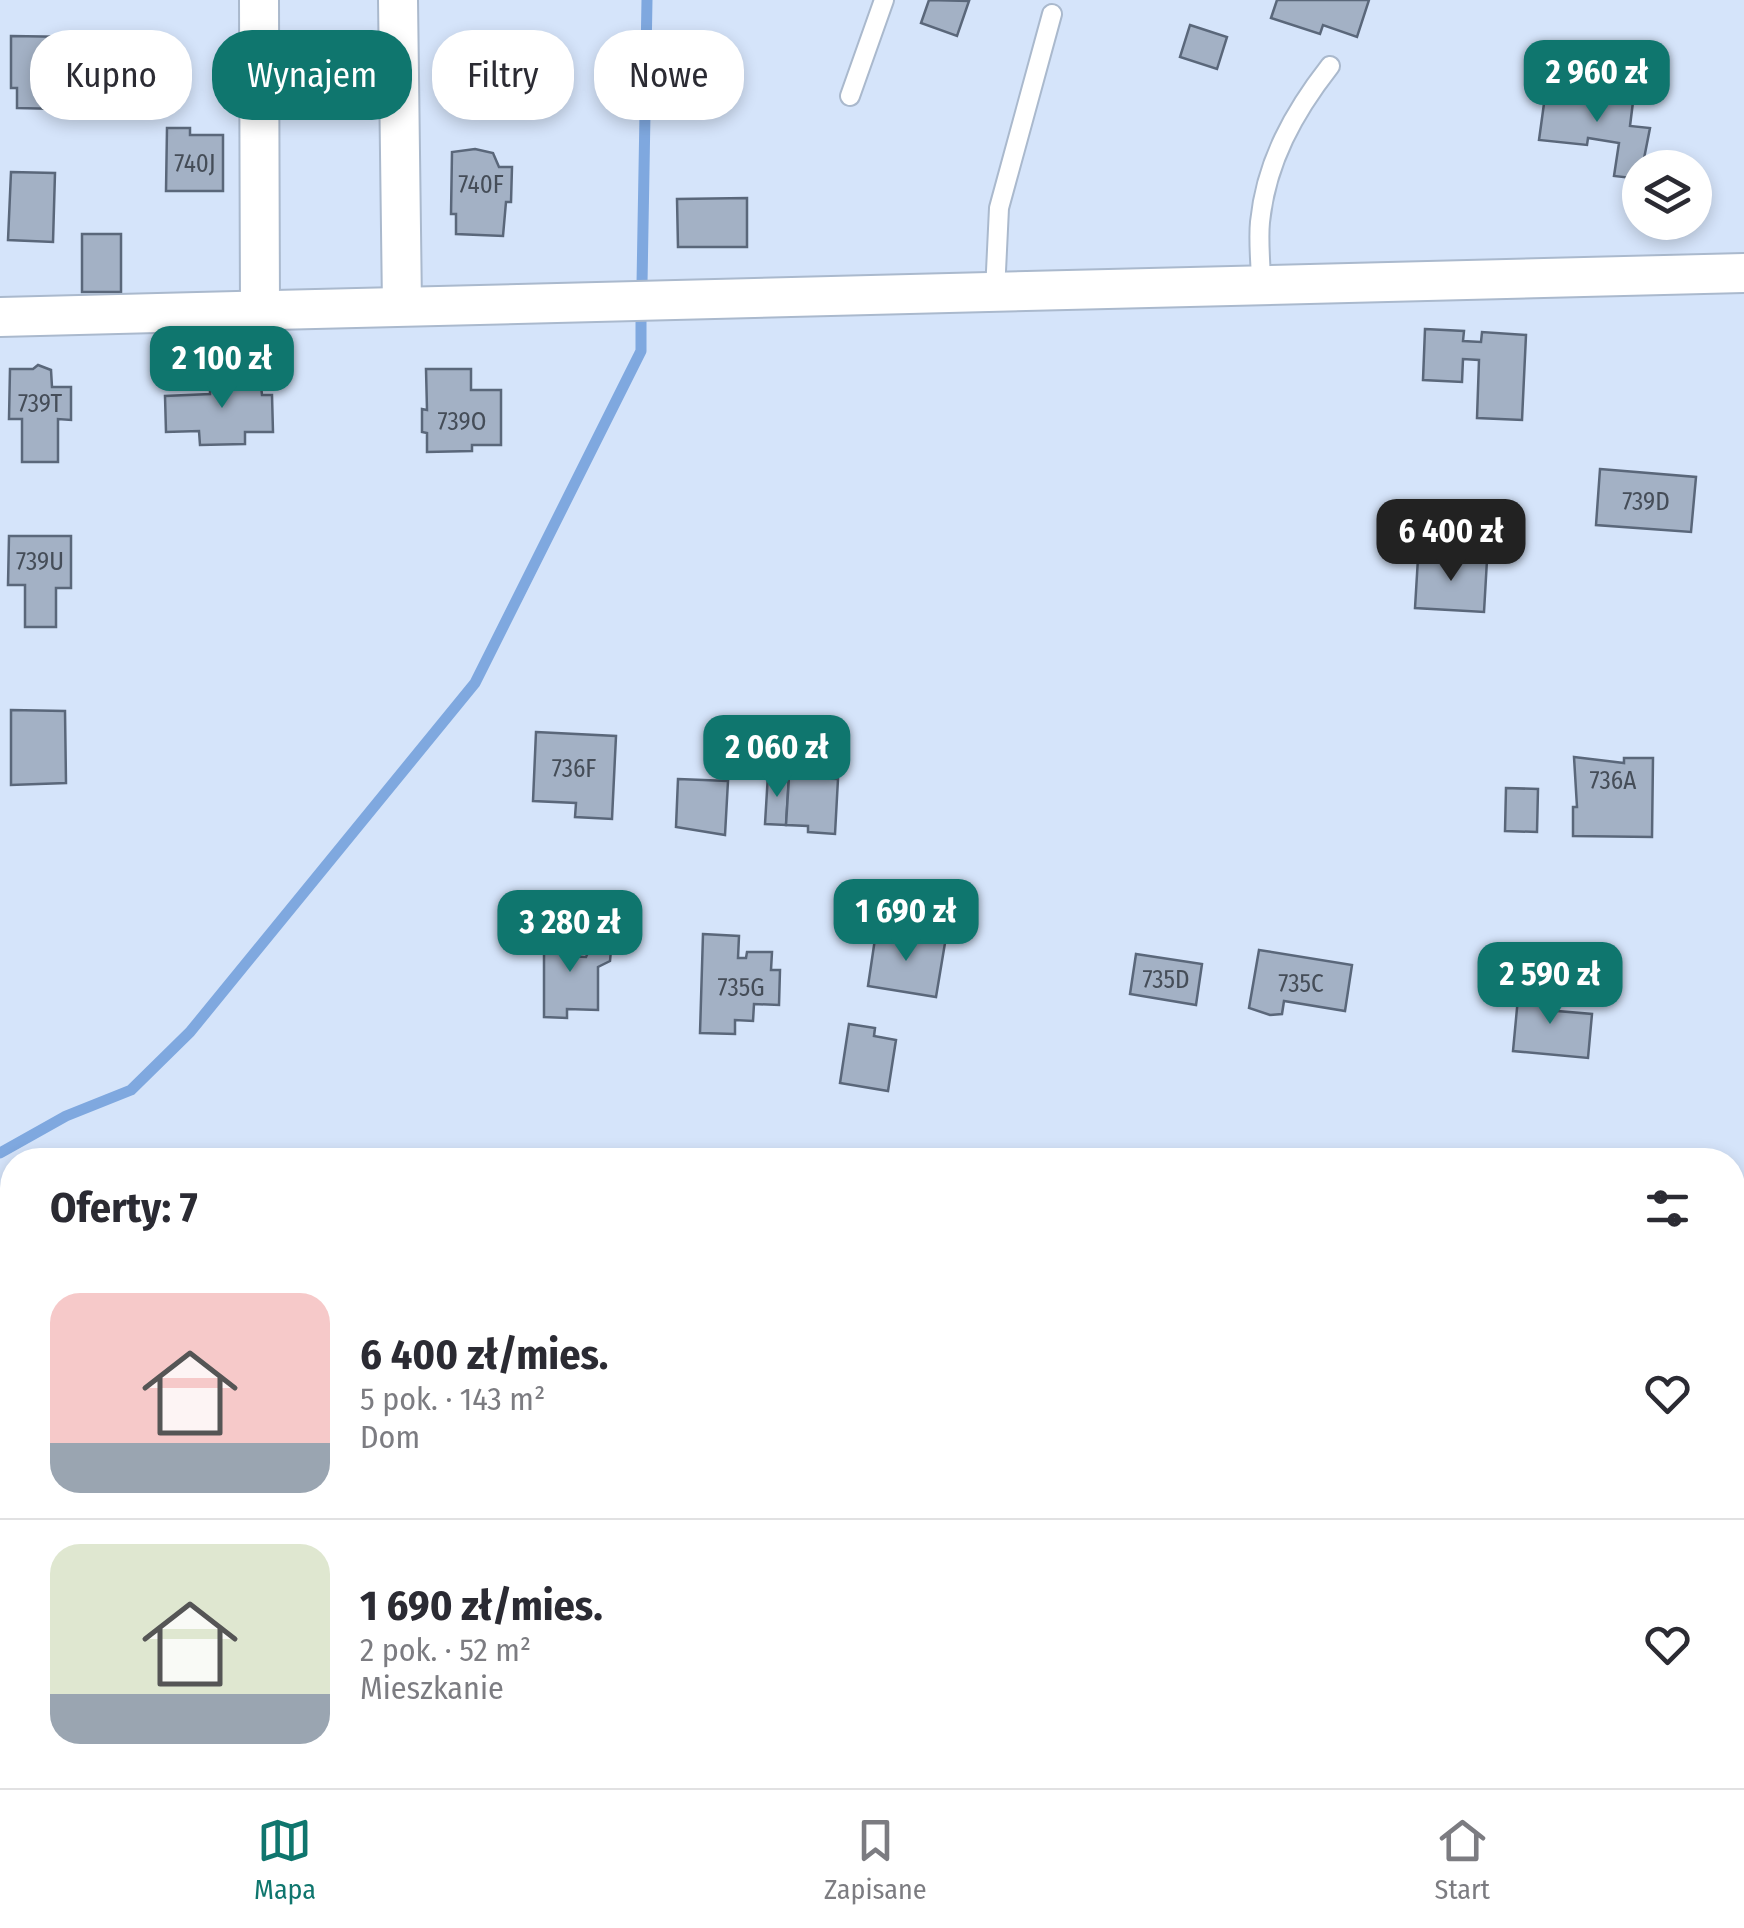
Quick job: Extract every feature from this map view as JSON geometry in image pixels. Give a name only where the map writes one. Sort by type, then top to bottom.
[{"type":"street","points":[[259,0],[260,310]]},
{"type":"street","points":[[398,0],[402,306]]},
{"type":"street","points":[[0,317],[1744,273]]},
{"type":"lane","points":[[850,96],[884,0]]},
{"type":"lane","points":[[995,292],[999,208],[1052,14]]},
{"type":"lane","points":[[1262,285],[1260,222],[1272,172],[1293,114],[1330,66]]},
{"type":"building","points":[[929,0],[969,1],[957,36],[921,23]]},
{"type":"building","points":[[1277,0],[1369,0],[1357,37],[1323,25],[1320,34],[1271,18]]},
{"type":"building","points":[[1190,25],[1227,37],[1217,69],[1180,57]]},
{"type":"building","points":[[11,36],[30,36],[30,108],[17,108],[17,88],[11,88]]},
{"type":"building","points":[[1589,88],[1634,94],[1630,126],[1650,128],[1646,150],[1622,150],[1622,177],[1614,176],[1619,143],[1588,138],[1587,145],[1539,140],[1546,89],[1588,95]]},
{"type":"building","points":[[167,128],[190,128],[190,135],[223,135],[223,191],[166,191]]},
{"type":"building","points":[[475,149],[493,153],[499,167],[512,167],[511,202],[506,202],[503,236],[456,234],[456,214],[451,214],[452,152]]},
{"type":"building","points":[[11,172],[55,173],[53,242],[8,240]]},
{"type":"building","points":[[747,198],[747,247],[678,247],[677,199]]},
{"type":"building","points":[[82,234],[121,234],[121,292],[82,292]]},
{"type":"building","points":[[1425,329],[1464,331],[1463,341],[1481,342],[1482,332],[1526,335],[1522,420],[1477,418],[1479,360],[1463,359],[1462,382],[1423,380]]},
{"type":"building","points":[[38,365],[51,370],[52,387],[71,387],[71,420],[58,419],[58,462],[22,462],[22,419],[9,419],[10,369],[33,369]]},
{"type":"building","points":[[426,369],[471,369],[471,390],[501,390],[501,445],[472,445],[472,451],[427,452],[427,433],[422,432],[422,409],[427,410]]},
{"type":"building","points":[[243,373],[243,385],[261,385],[262,395],[272,395],[273,432],[245,432],[245,444],[200,445],[199,431],[166,432],[165,396],[210,394],[210,378],[214,374]]},
{"type":"building","points":[[1600,469],[1696,477],[1691,532],[1596,525]]},
{"type":"building","points":[[9,536],[71,536],[71,588],[56,588],[56,627],[25,627],[25,585],[8,585]]},
{"type":"building","points":[[1418,558],[1487,560],[1484,612],[1415,608]]},
{"type":"building","points":[[11,710],[65,711],[66,783],[11,785]]},
{"type":"building","points":[[536,732],[616,736],[612,819],[575,817],[576,803],[533,801]]},
{"type":"building","points":[[1574,757],[1624,763],[1624,758],[1653,758],[1652,837],[1573,836],[1573,807],[1577,807]]},
{"type":"building","points":[[768,774],[789,775],[786,825],[765,824]]},
{"type":"building","points":[[789,777],[838,779],[835,834],[786,825]]},
{"type":"building","points":[[678,779],[728,781],[725,835],[676,827]]},
{"type":"building","points":[[1506,788],[1538,789],[1537,832],[1505,831]]},
{"type":"building","points":[[544,928],[569,929],[568,956],[586,957],[593,942],[603,943],[611,950],[610,961],[598,967],[598,1010],[567,1009],[567,1018],[544,1017]]},
{"type":"building","points":[[876,932],[945,943],[936,997],[868,986]]},
{"type":"building","points":[[703,934],[739,936],[738,958],[746,958],[747,952],[772,952],[771,970],[780,970],[779,1005],[754,1004],[753,1021],[735,1020],[735,1034],[700,1033]]},
{"type":"building","points":[[1259,950],[1352,965],[1345,1011],[1284,1001],[1282,1014],[1270,1015],[1249,1008]]},
{"type":"building","points":[[1136,954],[1202,964],[1196,1005],[1130,994]]},
{"type":"building","points":[[1519,987],[1547,989],[1546,1010],[1592,1014],[1588,1058],[1513,1051]]},
{"type":"building","points":[[849,1024],[875,1028],[874,1036],[896,1040],[888,1091],[840,1083]]},
{"type":"waterway","points":[[642,284],[647,0]]},
{"type":"waterway","points":[[9,1148],[66,1116],[131,1090],[190,1032],[475,683],[641,351],[641,320]]}]
